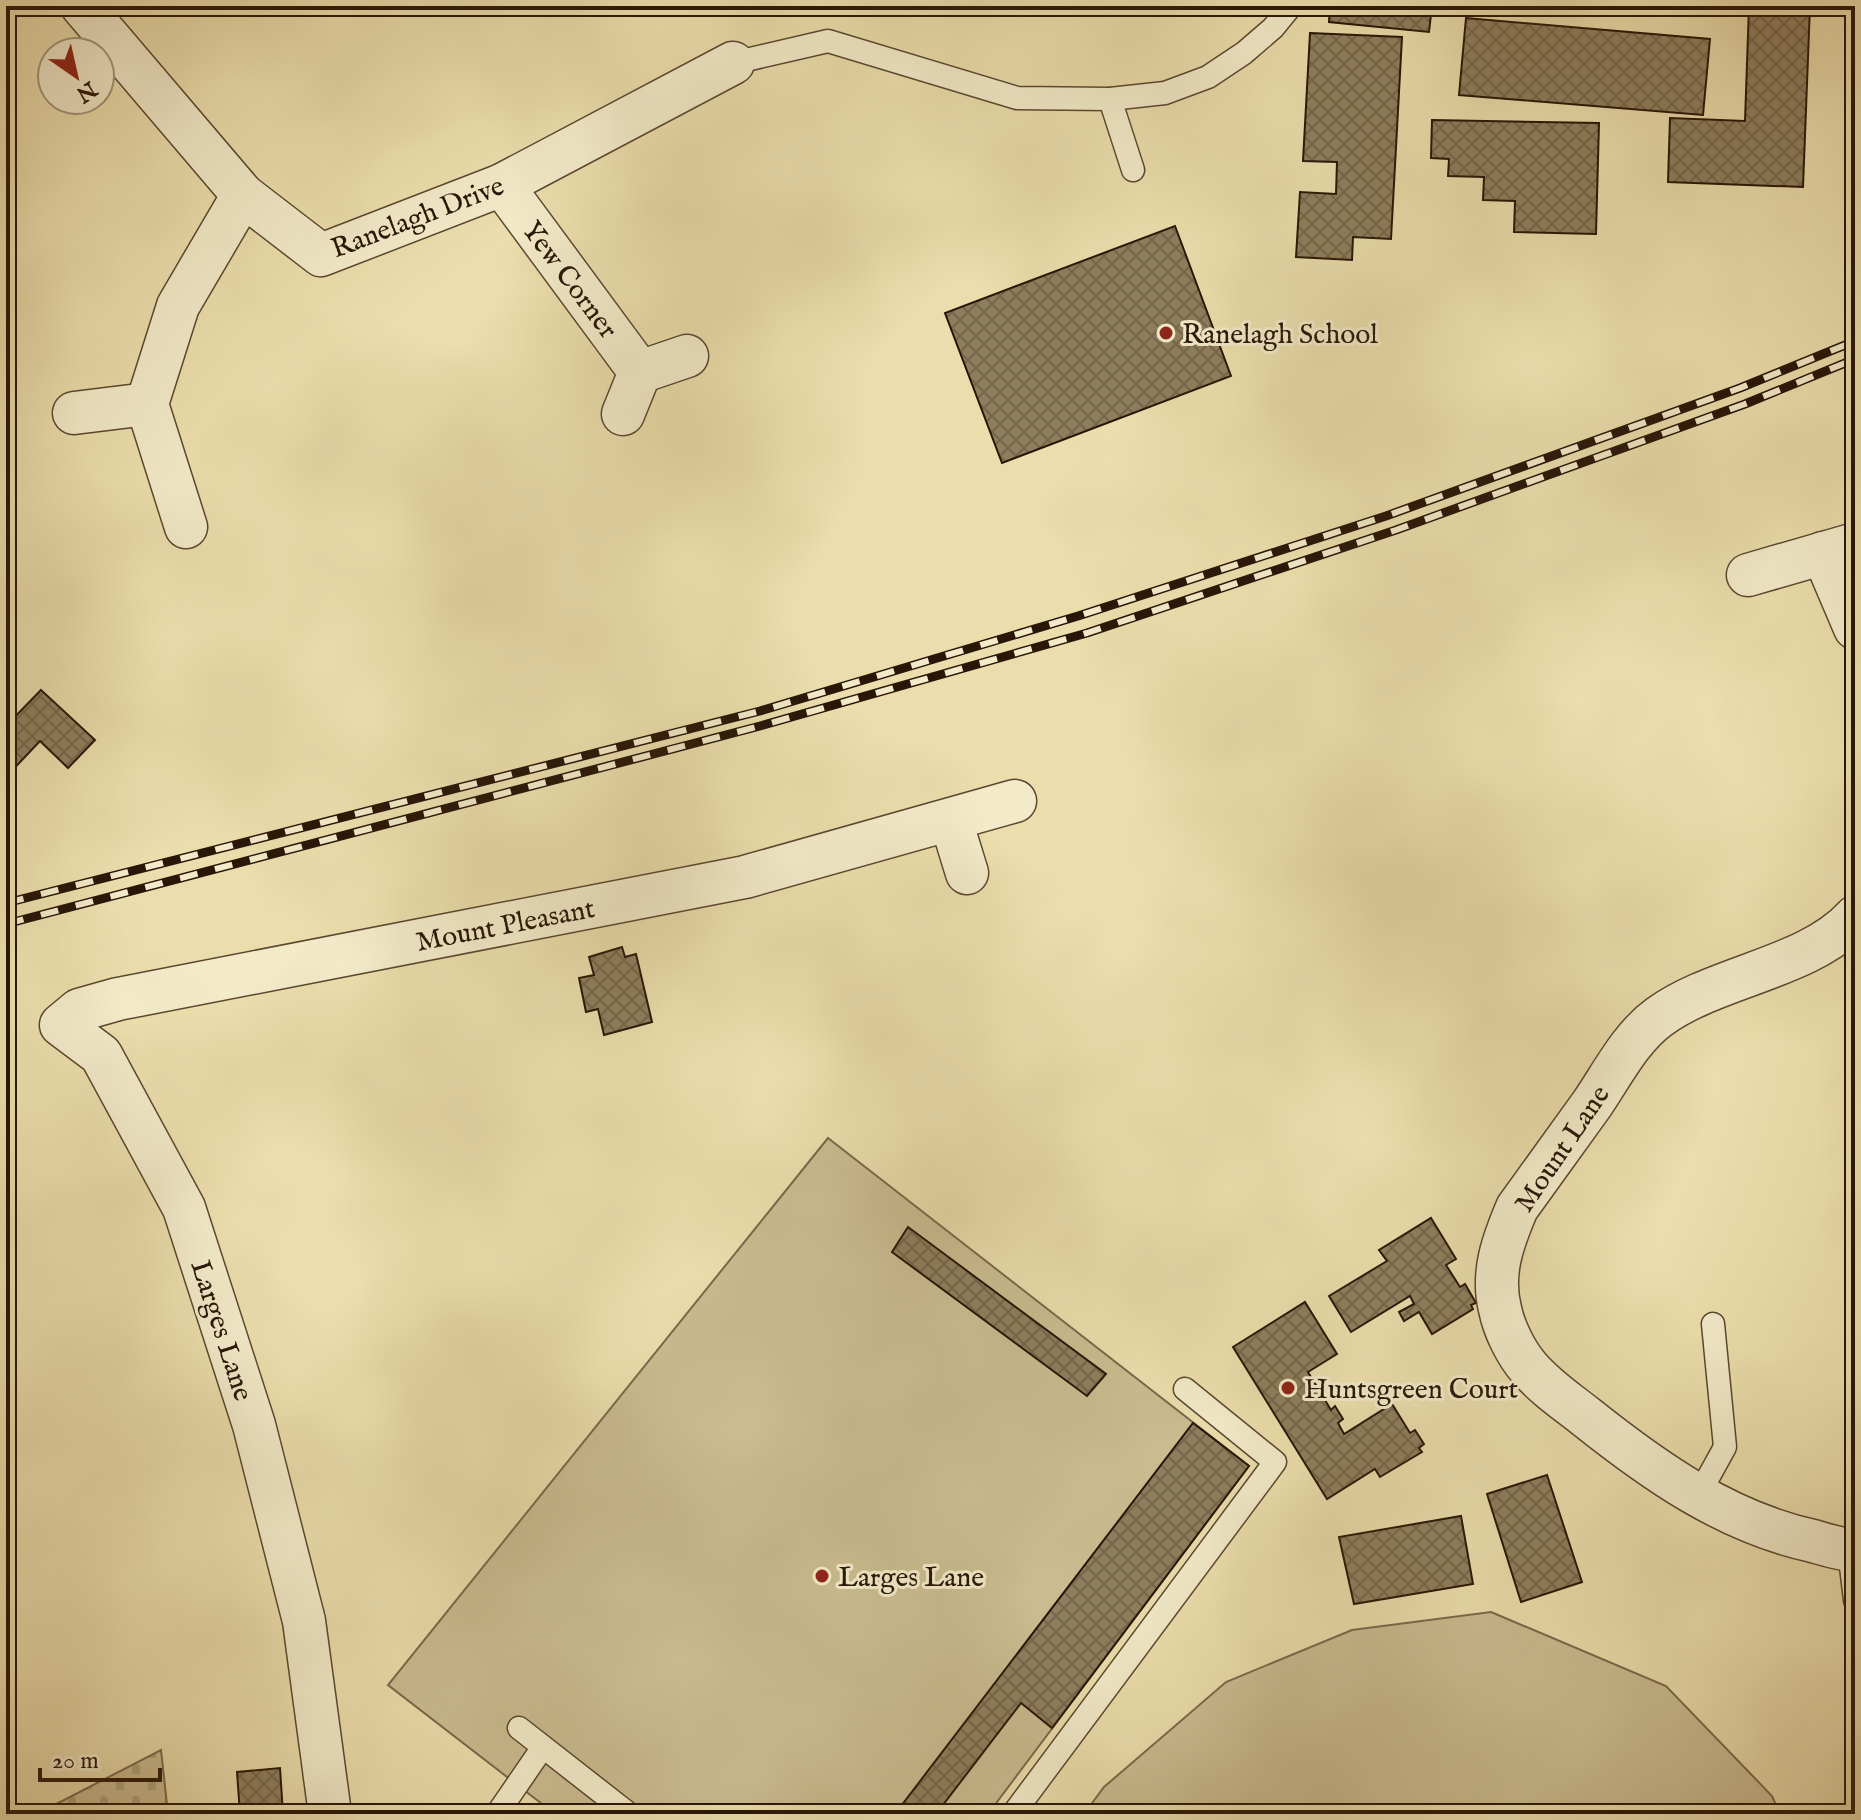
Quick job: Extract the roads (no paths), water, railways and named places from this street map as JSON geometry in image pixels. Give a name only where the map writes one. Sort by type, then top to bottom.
[{"type":"street","name":"Ranelagh Drive","points":[[82,6],[243,195],[321,255],[502,185],[733,63]]},
{"type":"street","name":"Yew Corner","points":[[502,185],[640,372]]},
{"type":"street","points":[[186,527],[147,404],[178,306],[243,195]]},
{"type":"street","points":[[623,414],[640,372],[687,356]]},
{"type":"street","points":[[74,413],[147,404]]},
{"type":"street","points":[[1748,575],[1839,548],[1855,628]]},
{"type":"street","name":"Mount Pleasant","points":[[61,1025],[79,1010],[118,999],[745,877],[1015,801]]},
{"type":"street","points":[[951,821],[967,873]]},
{"type":"street","name":"Mount Lane","points":[[1852,1550],[1801,1539],[1745,1521],[1659,1473],[1594,1424],[1529,1368],[1511,1340],[1500,1309],[1496,1274],[1505,1236],[1517,1208],[1630,1046],[1657,1017],[1812,948],[1847,926],[1855,917]]},
{"type":"street","name":"Larges Lane","points":[[61,1025],[101,1055],[184,1208],[254,1425],[304,1621],[330,1814]]},
{"type":"lane","points":[[733,63],[828,41],[1017,98],[1110,99],[1165,93],[1208,77],[1244,53],[1273,28],[1291,6]]},
{"type":"lane","points":[[1110,99],[1133,170]]},
{"type":"lane","points":[[1698,1496],[1725,1447],[1713,1324]]},
{"type":"lane","points":[[1013,1814],[1275,1462],[1185,1389]]},
{"type":"lane","points":[[1852,1550],[1855,1600]]},
{"type":"lane","points":[[519,1728],[629,1814]]},
{"type":"lane","points":[[497,1814],[543,1747]]},
{"type":"railway","points":[[6,903],[760,711],[1078,616],[1386,516],[1740,388],[1855,341]]},
{"type":"railway","points":[[6,924],[760,726],[1087,633],[1396,530],[1745,404],[1855,359]]},
{"type":"place","name":"Ranelagh School","points":[[1166,333]]},
{"type":"place","name":"Huntsgreen Court","points":[[1288,1388]]},
{"type":"place","name":"Larges Lane","points":[[822,1576]]}]
